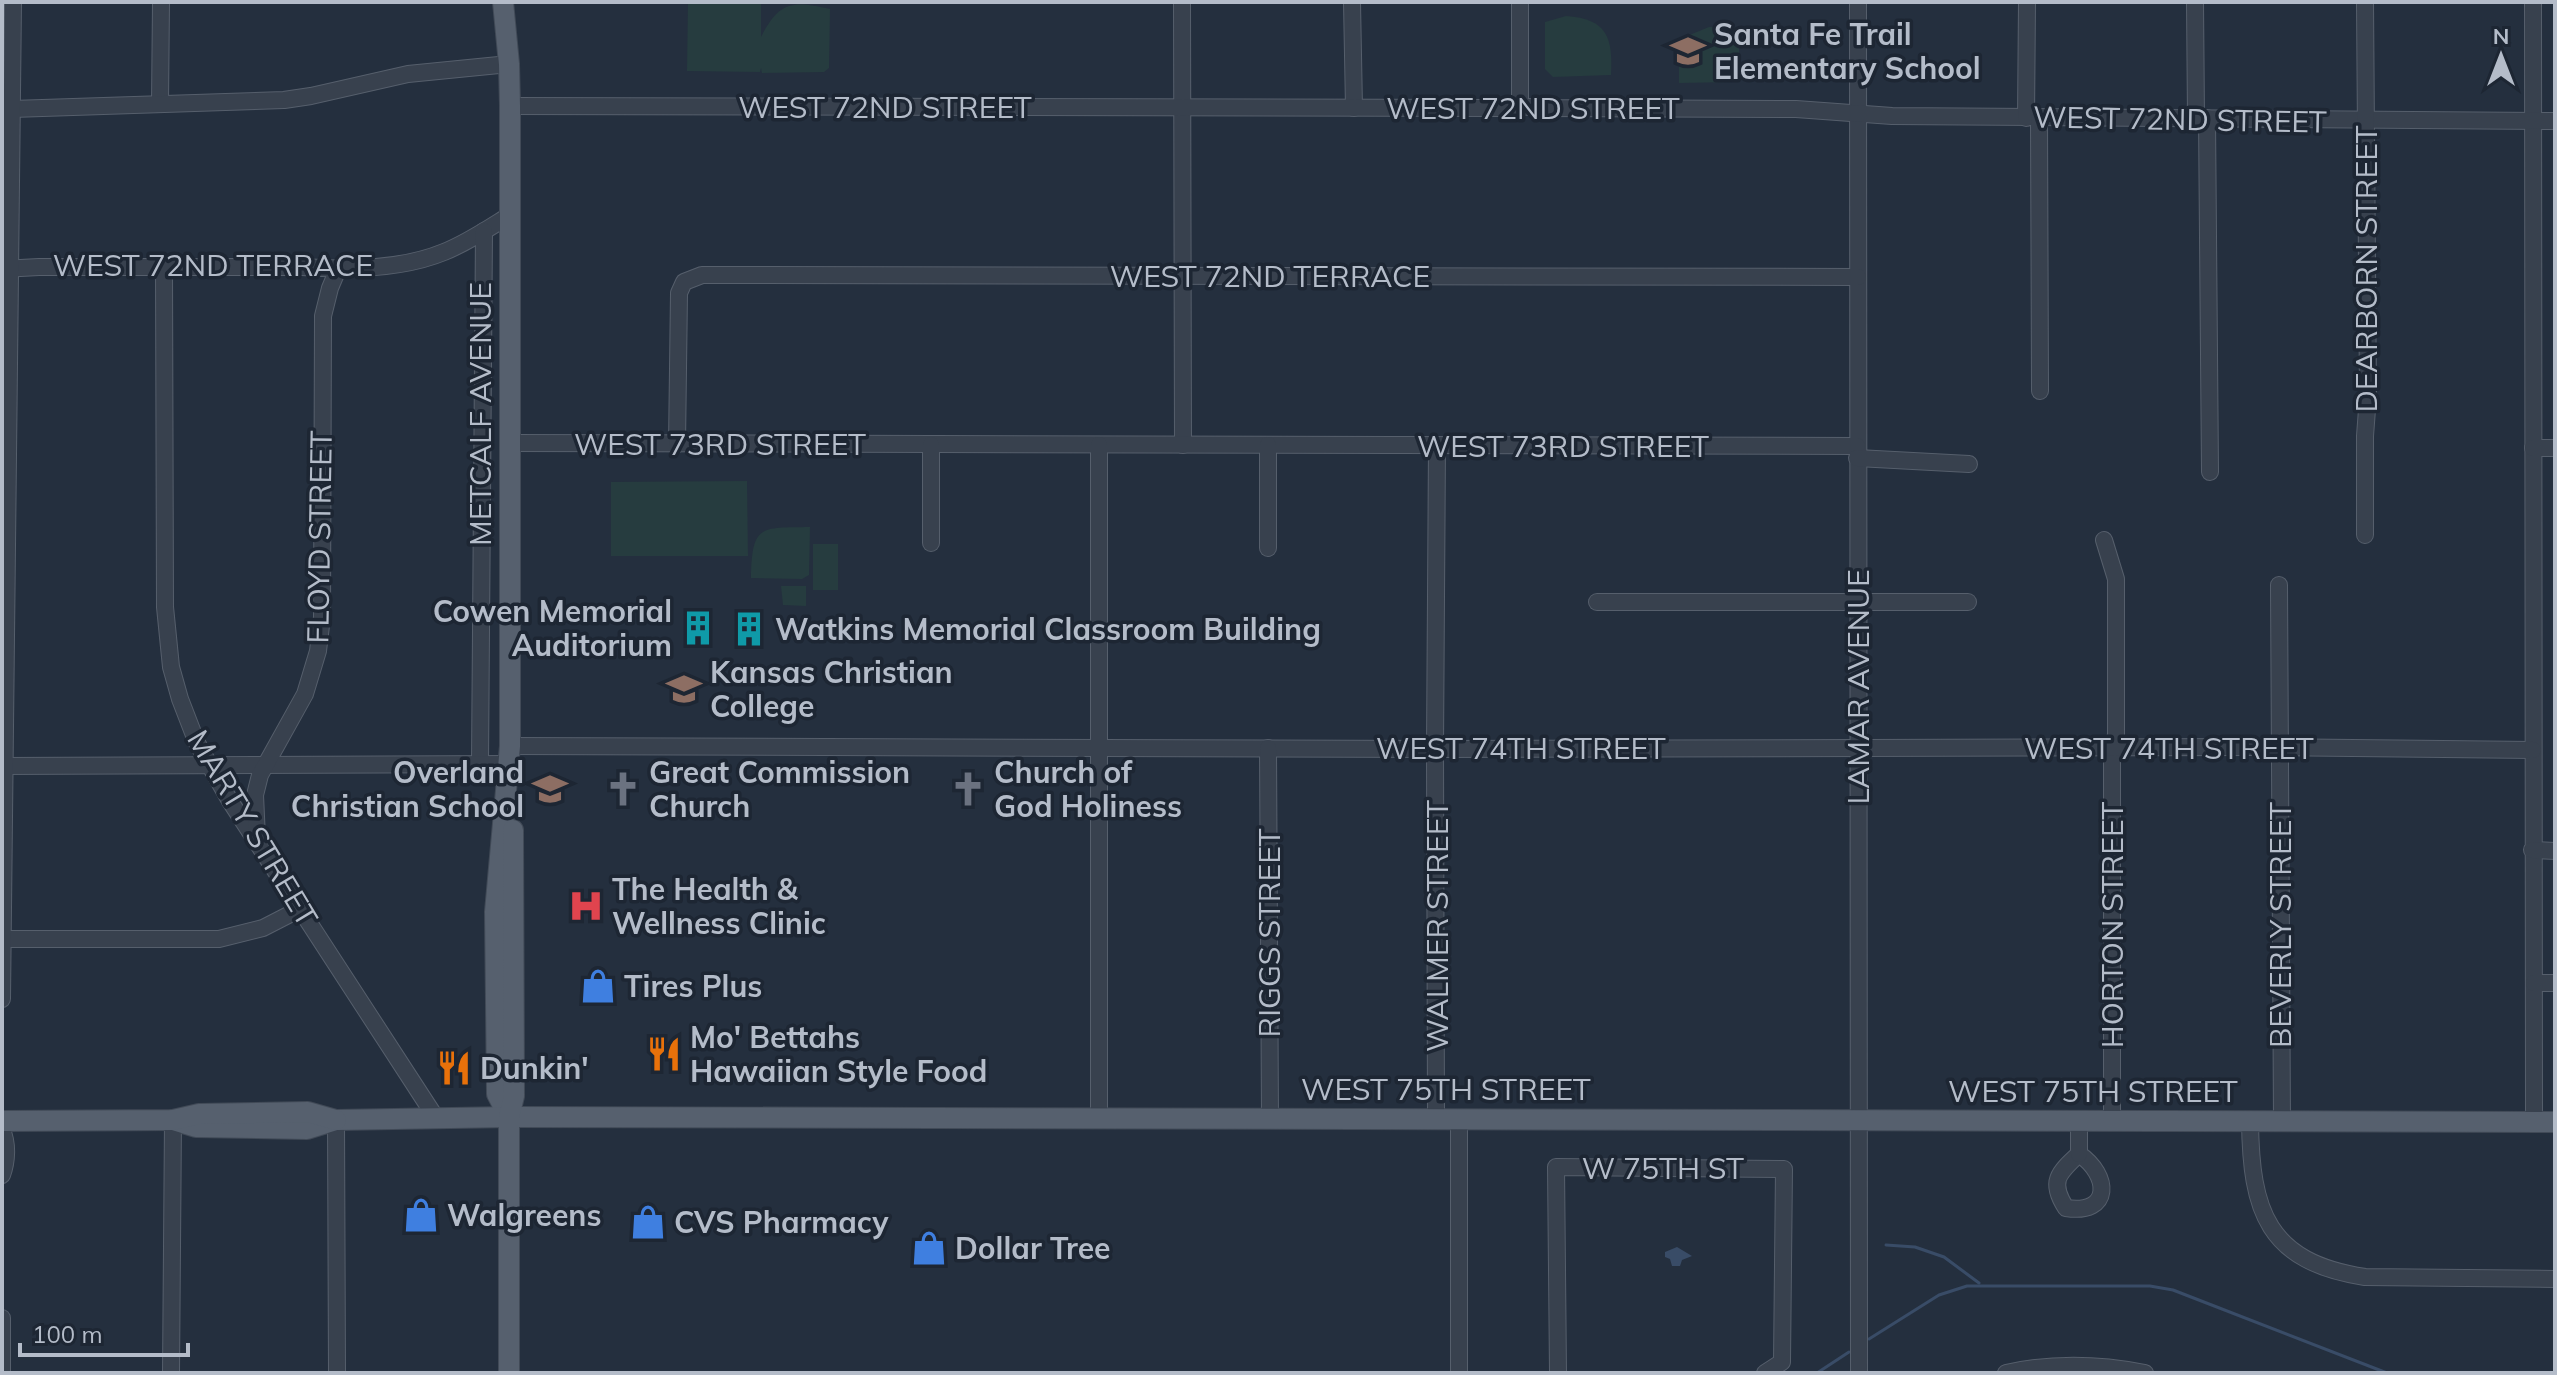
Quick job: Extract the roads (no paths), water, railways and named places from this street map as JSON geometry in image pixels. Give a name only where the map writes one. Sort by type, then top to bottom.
[{"type":"main road","name":"METCALF AVENUE","points":[[503,2],[510,106],[510,755],[515,860],[514,1096],[509,1117],[509,1373]]},
{"type":"main road","name":"METCALF AVENUE","points":[[509,64],[515,2]]},
{"type":"main road","name":"WEST 75TH STREET","points":[[2,1121],[173,1120],[196,1127],[307,1129],[336,1120],[509,1117],[2555,1122]]},
{"type":"street","points":[[2,999],[5,269],[13,2]]},
{"type":"street","points":[[160,103],[161,2]]},
{"type":"street","points":[[1182,2],[1183,445]]},
{"type":"street","points":[[1352,2],[1354,108]]},
{"type":"street","points":[[1520,2],[1520,106]]},
{"type":"street","name":"LAMAR AVENUE","points":[[1858,2],[1859,1373]]},
{"type":"street","points":[[2027,2],[2040,391]]},
{"type":"street","points":[[2195,2],[2202,118],[2210,472]]},
{"type":"street","name":"DEARBORN STREET","points":[[2365,2],[2368,396],[2365,535]]},
{"type":"street","points":[[2533,2],[2534,1122]]},
{"type":"street","points":[[12,109],[284,100],[408,74],[509,64]]},
{"type":"street","name":"WEST 72ND STREET","points":[[510,106],[1520,106],[1796,109],[1858,116],[2555,121]]},
{"type":"street","name":"WEST 72ND TERRACE","points":[[5,269],[338,269],[422,259],[444,252],[510,215]]},
{"type":"street","points":[[480,763],[484,231]]},
{"type":"street","name":"MARTY STREET","points":[[164,267],[166,631],[180,699],[209,765],[436,1118]]},
{"type":"street","name":"FLOYD STREET","points":[[257,841],[255,795],[267,764],[305,694],[318,651],[322,617],[323,316],[338,269]]},
{"type":"street","name":"WEST 72ND TERRACE","points":[[677,444],[680,287],[684,282],[702,275],[1858,277]]},
{"type":"street","name":"WEST 73RD STREET","points":[[509,443],[1437,445],[1857,452],[1969,464]]},
{"type":"street","points":[[931,445],[931,543]]},
{"type":"street","points":[[1099,445],[1099,1118]]},
{"type":"street","points":[[1268,445],[1268,548]]},
{"type":"street","name":"WALMER STREET","points":[[1436,1119],[1437,445]]},
{"type":"street","points":[[2533,448],[2555,448]]},
{"type":"street","name":"HORTON STREET","points":[[2104,540],[2116,579],[2112,1121]]},
{"type":"street","name":"BEVERLY STREET","points":[[2279,585],[2282,1122]]},
{"type":"street","points":[[1597,602],[1968,602]]},
{"type":"street","name":"WEST 74TH STREET","points":[[4,766],[480,763],[510,755],[1099,746],[2533,750]]},
{"type":"street","name":"RIGGS STREET","points":[[1268,748],[1270,1119]]},
{"type":"street","points":[[2532,850],[2555,851]]},
{"type":"street","points":[[3,939],[219,939],[263,928],[300,909]]},
{"type":"street","points":[[2534,983],[2555,983]]},
{"type":"street","points":[[1459,1119],[1459,1373]]},
{"type":"street","points":[[171,1373],[173,1120]]},
{"type":"street","points":[[336,1120],[337,1373]]},
{"type":"street","points":[[2079,1120],[2079,1154]]},
{"type":"street","points":[[2250,1121],[2253,1182],[2262,1210],[2281,1239],[2308,1261],[2336,1272],[2365,1277],[2555,1279]]},
{"type":"street","points":[[2,1130],[6,1164],[2,1175]]},
{"type":"street","name":"W 75TH ST","points":[[1558,1373],[1556,1167],[1784,1169],[1782,1362],[1765,1373]]},
{"type":"street","points":[[2,1318],[2,1373]]},
{"type":"street","points":[[2006,1373],[2077,1366],[2145,1373]]},
{"type":"water","points":[[1677,1247],[1692,1256],[1682,1260],[1680,1266],[1672,1266],[1665,1252]]},
{"type":"waterway","points":[[1886,1245],[1915,1247],[1944,1257],[1979,1283]]},
{"type":"waterway","points":[[1869,1339],[1939,1295],[1967,1286],[2150,1286],[2173,1290],[2387,1373]]},
{"type":"waterway","points":[[1817,1373],[1849,1352]]},
{"type":"place","name":"Santa Fe Trail Elementary School","points":[[1688,51]]},
{"type":"place","name":"Cowen Memorial Auditorium","points":[[698,628]]},
{"type":"place","name":"Watkins Memorial Classroom Building","points":[[749,629]]},
{"type":"place","name":"Kansas Christian College","points":[[684,689]]},
{"type":"place","name":"Overland Christian School","points":[[550,789]]},
{"type":"place","name":"Great Commission Church","points":[[623,789]]},
{"type":"place","name":"Church of God Holiness","points":[[968,789]]},
{"type":"place","name":"The Health & Wellness Clinic","points":[[586,906]]},
{"type":"place","name":"Tires Plus","points":[[598,986]]},
{"type":"place","name":"Mo' Bettahs Hawaiian Style Food","points":[[664,1054]]},
{"type":"place","name":"Dunkin'","points":[[454,1068]]},
{"type":"place","name":"Walgreens","points":[[421,1215]]},
{"type":"place","name":"CVS Pharmacy","points":[[648,1222]]},
{"type":"place","name":"Dollar Tree","points":[[929,1248]]}]
